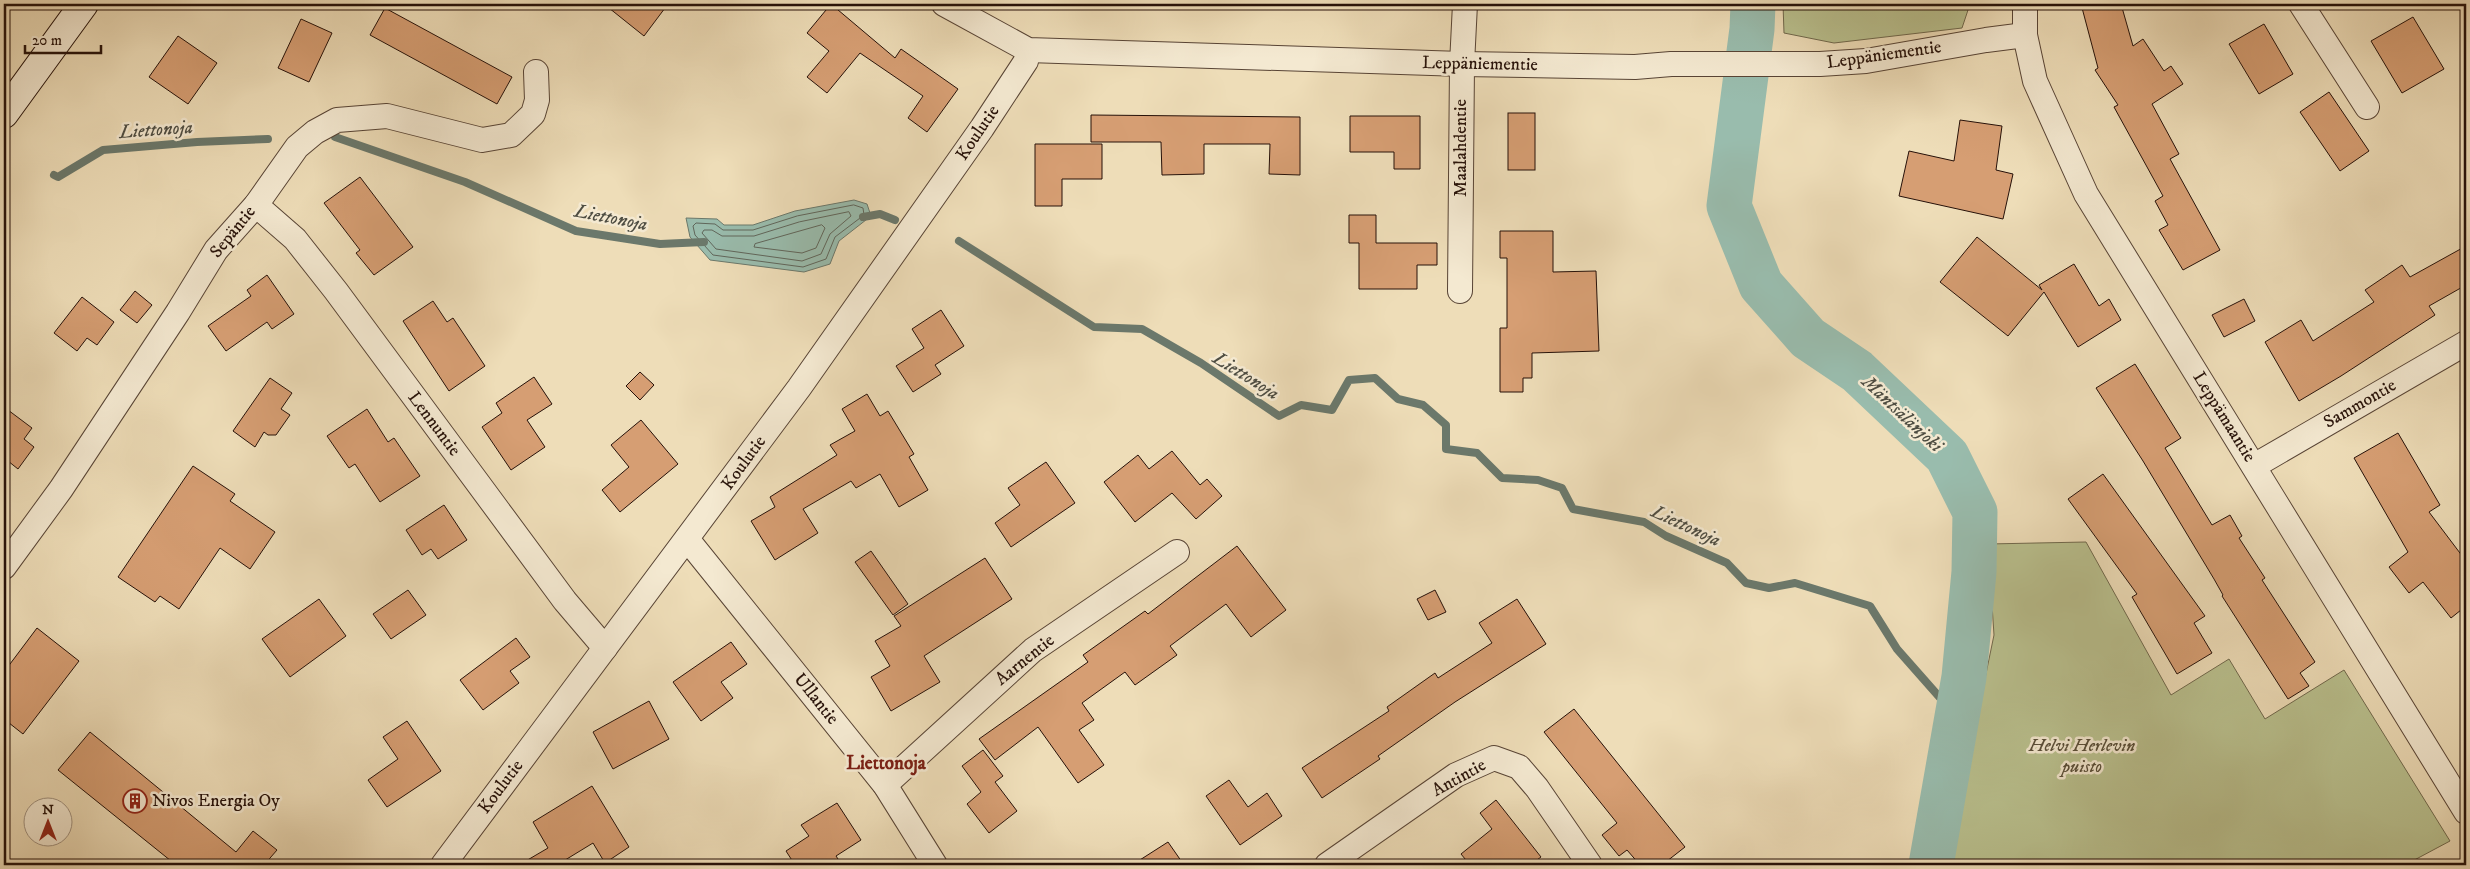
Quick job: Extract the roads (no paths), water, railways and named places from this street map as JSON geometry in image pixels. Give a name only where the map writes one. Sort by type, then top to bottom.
[{"type":"main road","points":[[4,114],[84,4]]},
{"type":"street","name":"Leppäniementie","points":[[944,4],[1028,50],[1462,64],[1635,67],[1671,64],[1820,64],[1866,61],[2025,35]]},
{"type":"street","name":"Maalahdentie","points":[[1460,291],[1462,64],[1465,4]]},
{"type":"street","name":"Leppämaantie","points":[[2025,4],[2025,35],[2035,81],[2086,194],[2466,812]]},
{"type":"street","points":[[2305,5],[2367,106]]},
{"type":"street","name":"Koulutie","points":[[443,865],[799,388],[982,128],[1026,60],[1028,50]]},
{"type":"street","name":"Sepäntie","points":[[4,567],[61,489],[178,312],[216,250],[256,205],[297,148],[315,132],[337,120],[388,116],[482,140],[511,135],[533,114],[537,100],[536,72]]},
{"type":"street","name":"Lennuntie","points":[[256,205],[295,240],[336,291],[565,601],[605,648]]},
{"type":"street","name":"Sammontie","points":[[2254,466],[2466,343]]},
{"type":"street","name":"Ullantie","points":[[688,539],[885,785],[929,863]]},
{"type":"street","name":"Aarnentie","points":[[885,785],[1033,650],[1177,552]]},
{"type":"street","name":"Antintie","points":[[1327,865],[1456,775],[1494,758],[1519,767],[1537,788],[1590,865]]},
{"type":"water","points":[[854,200],[867,204],[871,216],[839,241],[830,264],[804,272],[710,260],[690,237],[686,218],[717,219],[724,225],[753,225],[795,211]]},
{"type":"waterway","name":"Mäntsälänjoki","points":[[1753,4],[1752,29],[1729,206],[1761,285],[1808,338],[1857,371],[1947,456],[1975,512],[1974,572],[1964,677],[1931,865]]},
{"type":"waterway","name":"Liettonoja","points":[[335,137],[465,182],[576,231],[660,244],[704,242]]},
{"type":"waterway","name":"Liettonoja","points":[[54,175],[58,177],[103,150],[197,142],[268,139]]},
{"type":"waterway","name":"Liettonoja","points":[[863,217],[880,214],[895,220]]},
{"type":"waterway","name":"Liettonoja","points":[[959,241],[1094,327],[1142,329],[1201,363],[1279,416],[1301,405],[1332,410],[1349,380],[1375,378],[1398,399],[1423,405],[1446,425],[1446,449],[1477,453],[1502,478],[1538,480],[1562,488],[1573,509],[1644,522],[1666,536],[1727,563],[1746,583],[1769,588],[1795,583],[1870,606],[1897,649],[1957,717]]},
{"type":"place","name":"Nivos Energia Oy","points":[[135,801]]},
{"type":"district","name":"Liettonoja","points":[[886,763]]},
{"type":"park label","name":"Helvi Herlevin puisto","points":[[2082,756]]}]
